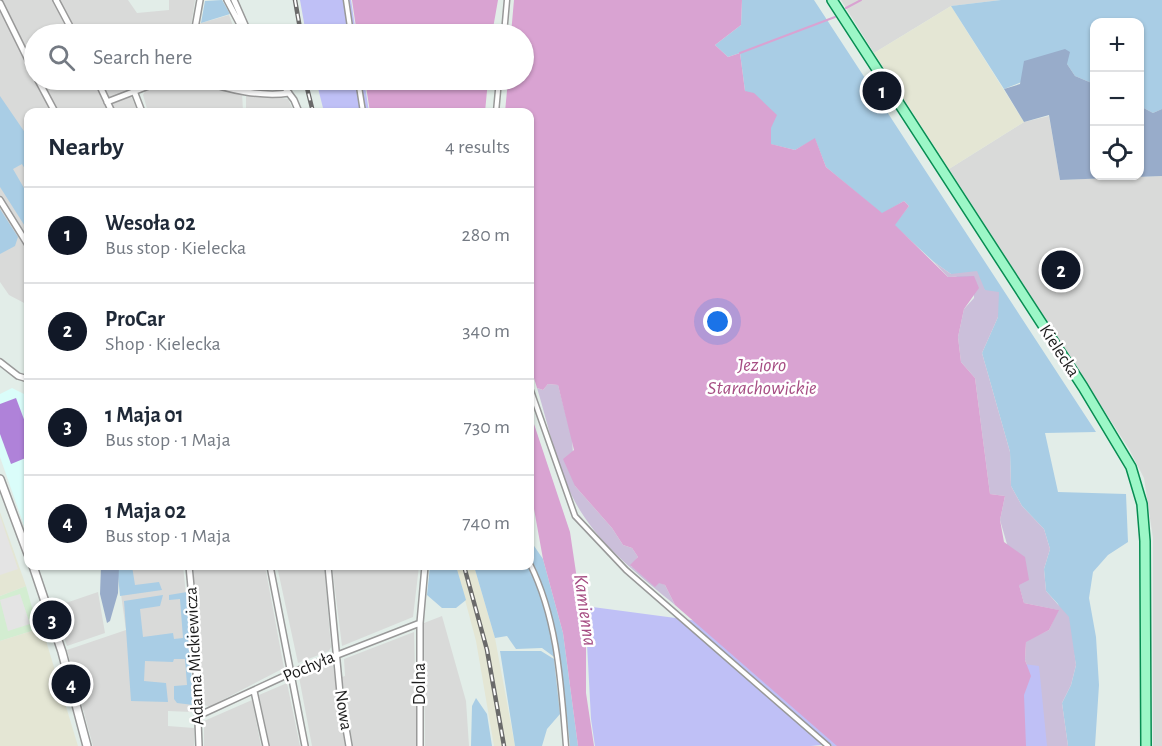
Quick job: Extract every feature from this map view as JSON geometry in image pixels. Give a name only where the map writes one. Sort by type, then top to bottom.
[{"type":"main road","name":"Kielecka","points":[[832,0],[1083,387],[1131,467],[1142,504],[1145,541],[1146,746]]},
{"type":"street","points":[[56,0],[69,24]]},
{"type":"street","points":[[196,24],[200,0]]},
{"type":"street","points":[[227,0],[241,24]]},
{"type":"street","points":[[234,0],[243,24]]},
{"type":"street","points":[[346,0],[350,24]]},
{"type":"street","points":[[505,24],[507,0]]},
{"type":"street","points":[[0,3],[24,52]]},
{"type":"street","points":[[43,90],[53,108]]},
{"type":"street","points":[[102,90],[110,108]]},
{"type":"street","points":[[244,90],[278,95],[289,93]]},
{"type":"street","points":[[287,90],[297,108]]},
{"type":"street","points":[[360,90],[362,108]]},
{"type":"street","points":[[496,108],[499,90]]},
{"type":"street","points":[[107,102],[134,91],[140,108]]},
{"type":"street","points":[[0,200],[24,239]]},
{"type":"street","points":[[0,362],[24,378]]},
{"type":"street","points":[[534,399],[575,516],[589,534],[626,570],[828,746]]},
{"type":"street","points":[[0,479],[24,543]]},
{"type":"street","points":[[34,570],[62,652],[87,746]]},
{"type":"street","name":"Adama Mickiewicza","points":[[189,570],[200,716],[199,746]]},
{"type":"street","points":[[271,570],[305,746]]},
{"type":"street","name":"Nowa","points":[[328,570],[336,655],[349,746]]},
{"type":"street","name":"Dolna","points":[[420,746],[420,623],[425,570]]},
{"type":"street","points":[[533,570],[544,597],[551,623],[566,746]]},
{"type":"street","name":"Pochyła","points":[[200,716],[291,673],[420,623]]},
{"type":"street","points":[[254,691],[266,746]]},
{"type":"shaded area","points":[[0,0],[128,0],[137,13],[169,10],[169,0],[195,0],[191,24],[24,24],[24,90],[128,90],[136,108],[24,108],[24,303],[9,295],[0,282]]},
{"type":"shaded area","points":[[222,0],[230,14],[201,23],[205,1]]},
{"type":"shaded area","points":[[300,0],[351,0],[355,24],[304,24]]},
{"type":"shaded area","points":[[742,0],[814,0],[1096,432],[1045,433],[1058,492],[1126,494],[1128,542],[1108,555],[1093,572],[1089,598],[1096,637],[1099,685],[1095,746],[1068,746],[1062,703],[1071,685],[1076,665],[1072,644],[1058,604],[1046,591],[1044,569],[1050,549],[1044,529],[1022,506],[1011,486],[1010,452],[982,353],[998,317],[985,290],[951,274],[934,262],[894,225],[909,206],[904,201],[882,214],[826,167],[815,139],[795,150],[770,144],[771,128],[745,91],[740,53],[728,57],[715,45],[741,25]]},
{"type":"shaded area","points":[[841,0],[1001,0],[951,6],[874,53]]},
{"type":"shaded area","points":[[1001,0],[1162,0],[1162,109],[1153,113],[1144,108],[1144,18],[1090,18],[1090,82],[1075,76],[1067,64],[1004,89],[951,6]]},
{"type":"shaded area","points":[[951,6],[1024,122],[949,169],[874,53]]},
{"type":"shaded area","points":[[229,15],[232,24],[198,24]]},
{"type":"shaded area","points":[[1065,49],[1070,52],[1067,64],[1075,76],[1090,82],[1090,179],[1060,180],[1049,115],[1024,122],[1004,89],[1020,84],[1024,61]]},
{"type":"shaded area","points":[[233,90],[242,92],[243,108],[147,108],[143,95],[145,91]]},
{"type":"shaded area","points":[[318,90],[366,90],[368,108],[323,108]]},
{"type":"shaded area","points":[[246,92],[288,99],[292,108],[246,108]]},
{"type":"shaded area","points":[[0,96],[24,131],[24,167],[22,164],[13,169],[24,188],[24,225],[0,187]]},
{"type":"shaded area","points":[[1144,108],[1153,113],[1162,109],[1162,176],[1144,177]]},
{"type":"shaded area","points":[[1049,116],[1060,180],[1144,180],[1144,177],[1162,176],[1162,746],[1153,746],[1153,538],[1144,478],[1129,449],[949,169],[1024,122]]},
{"type":"shaded area","points":[[0,209],[18,237],[15,246],[0,254]]},
{"type":"shaded area","points":[[934,262],[951,274],[977,271],[985,290],[999,292],[998,317],[982,353],[1010,452],[1011,486],[1022,506],[1044,529],[1050,549],[1044,569],[1046,591],[1069,617],[1076,665],[1071,685],[1062,703],[1068,746],[1027,746],[1031,676],[1025,660],[1026,641],[1049,630],[1058,610],[1024,603],[1000,520],[1005,496],[990,494],[975,378],[961,362],[958,337],[964,309],[974,298],[974,276],[948,277]]},
{"type":"shaded area","points":[[548,384],[558,385],[572,438],[575,486],[612,528],[623,545],[632,548],[638,557],[631,566],[665,585],[675,605],[615,554],[576,504],[556,455],[537,388],[543,390]]},
{"type":"shaded area","points":[[12,388],[24,394],[24,526],[0,457],[0,394]]},
{"type":"shaded area","points":[[16,398],[24,419],[24,459],[11,464],[0,434],[0,404]]},
{"type":"shaded area","points":[[0,512],[26,586],[0,596]]},
{"type":"shaded area","points":[[0,516],[18,569],[0,575]]},
{"type":"shaded area","points":[[534,546],[543,559],[563,633],[578,746],[570,746],[561,662],[542,648],[516,649],[507,636],[495,638],[475,570],[534,570]]},
{"type":"shaded area","points":[[101,570],[119,570],[118,593],[110,621],[107,623],[100,594]]},
{"type":"shaded area","points":[[117,570],[133,570],[135,585],[159,582],[162,590],[120,596]]},
{"type":"shaded area","points":[[118,570],[183,570],[190,632],[192,712],[168,711],[168,726],[194,728],[194,746],[93,746],[67,650],[126,630]]},
{"type":"shaded area","points":[[193,570],[266,570],[284,668],[209,707],[203,704]]},
{"type":"shaded area","points":[[278,570],[324,570],[331,647],[329,651],[298,663]]},
{"type":"shaded area","points":[[332,570],[419,570],[413,617],[342,646]]},
{"type":"shaded area","points":[[430,570],[457,570],[466,600],[456,608],[442,608],[427,595]]},
{"type":"shaded area","points":[[457,570],[475,570],[495,638],[515,746],[494,746],[476,641]]},
{"type":"shaded area","points":[[26,586],[38,629],[0,641],[0,596]]},
{"type":"shaded area","points":[[98,592],[105,633],[67,646],[54,607]]},
{"type":"shaded area","points":[[187,592],[193,705],[177,703],[174,699],[174,686],[187,685],[185,659],[174,659],[173,662],[145,661],[144,681],[166,683],[168,702],[131,701],[124,601],[163,595],[160,606],[140,609],[143,637],[173,633],[174,639],[183,638],[180,599],[169,600],[169,595]]},
{"type":"shaded area","points":[[20,594],[30,624],[8,631],[0,600]]},
{"type":"shaded area","points":[[585,606],[1039,666],[1047,746],[832,746],[831,744],[811,746],[595,746],[591,719]]},
{"type":"shaded area","points":[[442,616],[466,701],[469,746],[425,746],[424,623]]},
{"type":"shaded area","points":[[38,629],[43,631],[78,746],[0,746],[0,641]]},
{"type":"shaded area","points":[[414,632],[417,746],[353,746],[342,677],[345,676],[344,659]]},
{"type":"shaded area","points":[[500,651],[541,651],[554,659],[560,714],[547,729],[542,746],[515,746]]},
{"type":"shaded area","points":[[331,664],[345,746],[312,746],[299,677]]},
{"type":"shaded area","points":[[287,683],[300,746],[270,746],[259,695]]},
{"type":"shaded area","points":[[476,698],[487,714],[492,746],[471,746],[472,706]]},
{"type":"shaded area","points":[[252,700],[261,746],[204,746],[204,721]]},
{"type":"water","points":[[352,0],[498,0],[494,24],[356,24]]},
{"type":"water","name":"Jezioro Starachowickie","points":[[514,0],[742,0],[741,25],[715,45],[728,57],[740,53],[745,91],[754,93],[777,115],[771,128],[771,144],[795,150],[815,138],[826,167],[882,213],[904,201],[909,206],[895,225],[948,277],[974,276],[979,288],[964,309],[958,337],[961,362],[975,378],[990,494],[1005,496],[1000,520],[1004,542],[1025,557],[1029,580],[1019,585],[1024,603],[1059,610],[1049,630],[1026,642],[1025,660],[1031,676],[1024,695],[1026,746],[837,746],[675,605],[665,585],[659,583],[655,587],[630,565],[638,557],[632,548],[623,545],[612,528],[575,486],[563,459],[574,450],[558,385],[548,384],[543,390],[537,388],[534,378],[534,108],[505,108],[507,90],[534,90],[534,24],[512,24]]},
{"type":"water","points":[[367,90],[487,90],[485,108],[369,108]]},
{"type":"water","points":[[534,424],[570,532],[586,640],[586,693],[594,746],[578,746],[563,633],[543,559],[534,509]]},
{"type":"waterway","points":[[846,8],[861,0]]},
{"type":"waterway","points":[[740,53],[835,17]]},
{"type":"railway","points":[[295,0],[299,24]]},
{"type":"railway","points":[[308,90],[312,108]]},
{"type":"railway","points":[[465,570],[487,650],[504,746]]},
{"type":"place","name":"Wesoła 02","points":[[882,91]]},
{"type":"place","name":"ProCar","points":[[1061,270]]},
{"type":"place","name":"1 Maja 01","points":[[52,620]]},
{"type":"place","name":"1 Maja 02","points":[[71,684]]},
{"type":"water label","name":"Kamienna","points":[[585,610]]}]
